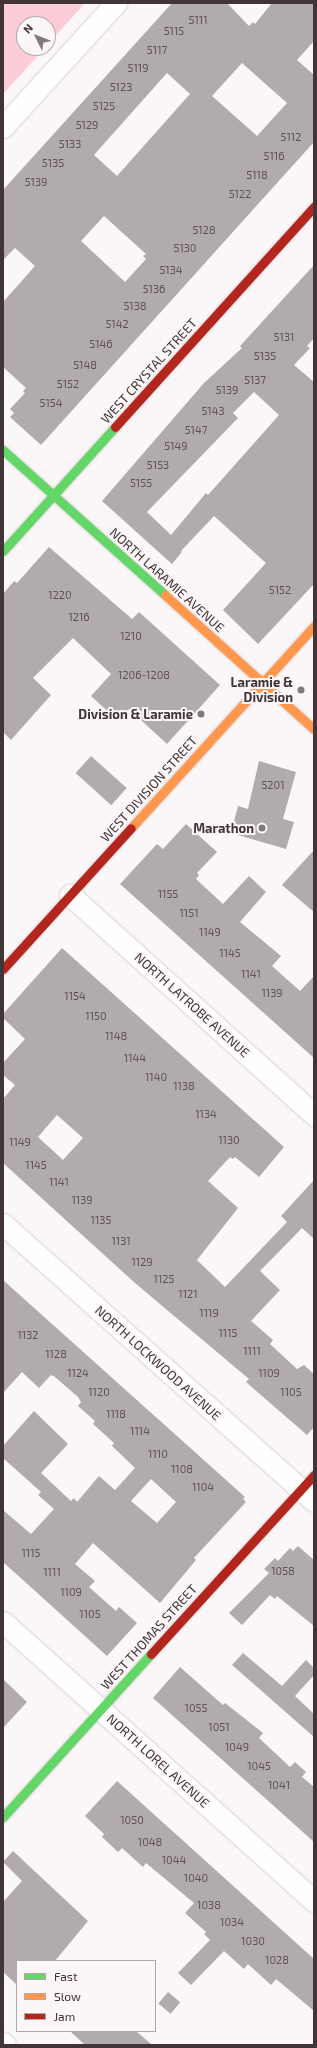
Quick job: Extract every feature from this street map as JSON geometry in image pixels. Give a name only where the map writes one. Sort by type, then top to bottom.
[{"type":"street","points":[[3,127],[116,3]]},
{"type":"street","name":"WEST CRYSTAL STREET","points":[[3,551],[314,207]]},
{"type":"street","name":"NORTH LARAMIE AVENUE","points":[[3,450],[314,729]]},
{"type":"street","name":"WEST DIVISION STREET","points":[[3,968],[314,626]]},
{"type":"street","name":"NORTH LATROBE AVENUE","points":[[70,895],[314,1115]]},
{"type":"street","name":"NORTH LOCKWOOD AVENUE","points":[[3,1224],[310,1488]]},
{"type":"street","name":"WEST THOMAS STREET","points":[[3,1817],[101,1710],[310,1488]]},
{"type":"street","name":"NORTH LOREL AVENUE","points":[[3,1622],[314,1901]]},
{"type":"shaded area","points":[[3,3],[85,3],[56,35],[56,16],[16,16],[16,56],[38,56],[3,94]]},
{"type":"building","points":[[172,3],[227,3],[249,26],[253,22],[255,24],[272,3],[314,3],[314,41],[297,60],[314,75],[314,142],[41,445],[10,417],[14,413],[10,409],[25,393],[23,391],[26,388],[3,367],[3,302],[35,266],[15,248],[3,260],[3,190]],"holes":[[[242,63],[287,103],[257,136],[212,96]],[[167,73],[190,94],[117,176],[94,155]],[[104,216],[146,254],[143,256],[146,259],[125,282],[81,241]]]},
{"type":"building","points":[[314,265],[314,338],[307,346],[310,348],[294,365],[314,382],[314,584],[258,644],[223,610],[266,563],[214,516],[181,551],[182,552],[172,564],[102,501],[204,383],[242,348],[240,346]],"holes":[[[254,392],[279,415],[208,495],[206,493],[171,535],[147,512],[238,418],[233,413]]]},
{"type":"building","points":[[49,547],[132,619],[139,612],[220,685],[167,744],[129,709],[122,716],[117,712],[113,716],[91,696],[111,674],[73,638],[33,678],[51,695],[11,740],[3,732],[3,594],[14,581],[17,583]]},
{"type":"building","points":[[91,756],[127,788],[111,805],[76,773]]},
{"type":"building","points":[[259,761],[296,772],[283,819],[294,822],[286,849],[231,833],[238,806],[248,809]]},
{"type":"building","points":[[186,824],[217,852],[197,873],[199,875],[196,879],[223,904],[249,876],[266,892],[240,922],[281,956],[272,966],[300,991],[314,976],[314,1058],[120,884],[157,844],[163,849]]},
{"type":"building","points":[[314,850],[314,912],[282,885]]},
{"type":"building","points":[[62,948],[284,1147],[259,1177],[235,1157],[233,1159],[230,1157],[208,1181],[238,1208],[197,1260],[225,1287],[287,1222],[281,1216],[314,1180],[314,1239],[302,1228],[260,1271],[280,1290],[251,1321],[273,1340],[270,1344],[297,1369],[304,1365],[314,1374],[314,1427],[307,1435],[246,1382],[249,1379],[135,1283],[3,1163],[3,1099],[15,1085],[3,1075],[3,1063],[25,1039],[3,1018],[3,1014]],"holes":[[[57,1115],[83,1138],[63,1160],[38,1137]]]},
{"type":"building","points":[[3,1280],[245,1497],[243,1499],[246,1502],[194,1558],[196,1560],[160,1603],[93,1543],[75,1564],[95,1581],[89,1587],[116,1611],[119,1607],[137,1623],[107,1656],[3,1562],[3,1510],[31,1534],[54,1509],[38,1495],[41,1492],[3,1458],[3,1446],[34,1411],[68,1444],[41,1473],[71,1501],[74,1498],[77,1502],[99,1476],[115,1490],[135,1468],[112,1446],[114,1443],[93,1424],[95,1421],[78,1406],[81,1402],[78,1397],[55,1377],[51,1375],[39,1388],[22,1372],[3,1393]],"holes":[[[151,1479],[176,1502],[157,1523],[131,1501]]]},
{"type":"building","points":[[298,1546],[314,1560],[314,1626],[277,1596],[275,1599],[270,1595],[242,1625],[229,1613],[269,1573],[264,1569],[275,1558],[278,1561],[290,1548],[293,1551]]},
{"type":"building","points":[[243,1653],[282,1686],[306,1660],[314,1668],[314,1675],[295,1696],[314,1714],[314,1737],[232,1665]]},
{"type":"building","points":[[180,1667],[223,1705],[225,1703],[263,1733],[259,1738],[290,1767],[295,1762],[306,1772],[302,1777],[314,1787],[314,1842],[153,1698]]},
{"type":"building","points":[[3,1679],[27,1702],[3,1728]]},
{"type":"building","points":[[117,1781],[314,1959],[314,2011],[276,1979],[271,1985],[248,1964],[244,1969],[224,1951],[191,1985],[178,1973],[210,1940],[204,1934],[206,1932],[185,1913],[194,1903],[146,1863],[143,1867],[122,1848],[118,1852],[102,1837],[104,1834],[85,1816]]},
{"type":"building","points":[[13,1851],[88,1921],[56,1960],[16,1960],[16,1984],[3,1972],[3,1902],[22,1881],[3,1862]]},
{"type":"building","points":[[168,1992],[180,2002],[171,2014],[158,2003]]},
{"type":"building","points":[[71,2032],[137,2032],[152,2045],[85,2045]]},
{"type":"traffic: fast","points":[[3,551],[115,427]]},
{"type":"traffic: fast","points":[[3,450],[165,595]]},
{"type":"traffic: fast","points":[[3,1817],[151,1654]]},
{"type":"traffic: slow","points":[[165,595],[314,729]]},
{"type":"traffic: slow","points":[[131,828],[314,626]]},
{"type":"traffic: jam","points":[[115,427],[314,207]]},
{"type":"traffic: jam","points":[[3,969],[131,828]]},
{"type":"traffic: jam","points":[[151,1654],[314,1475]]},
{"type":"place","name":"Laramie & Division","points":[[301,690]]},
{"type":"place","name":"Division & Laramie","points":[[201,714]]},
{"type":"place","name":"Marathon","points":[[262,828]]}]
